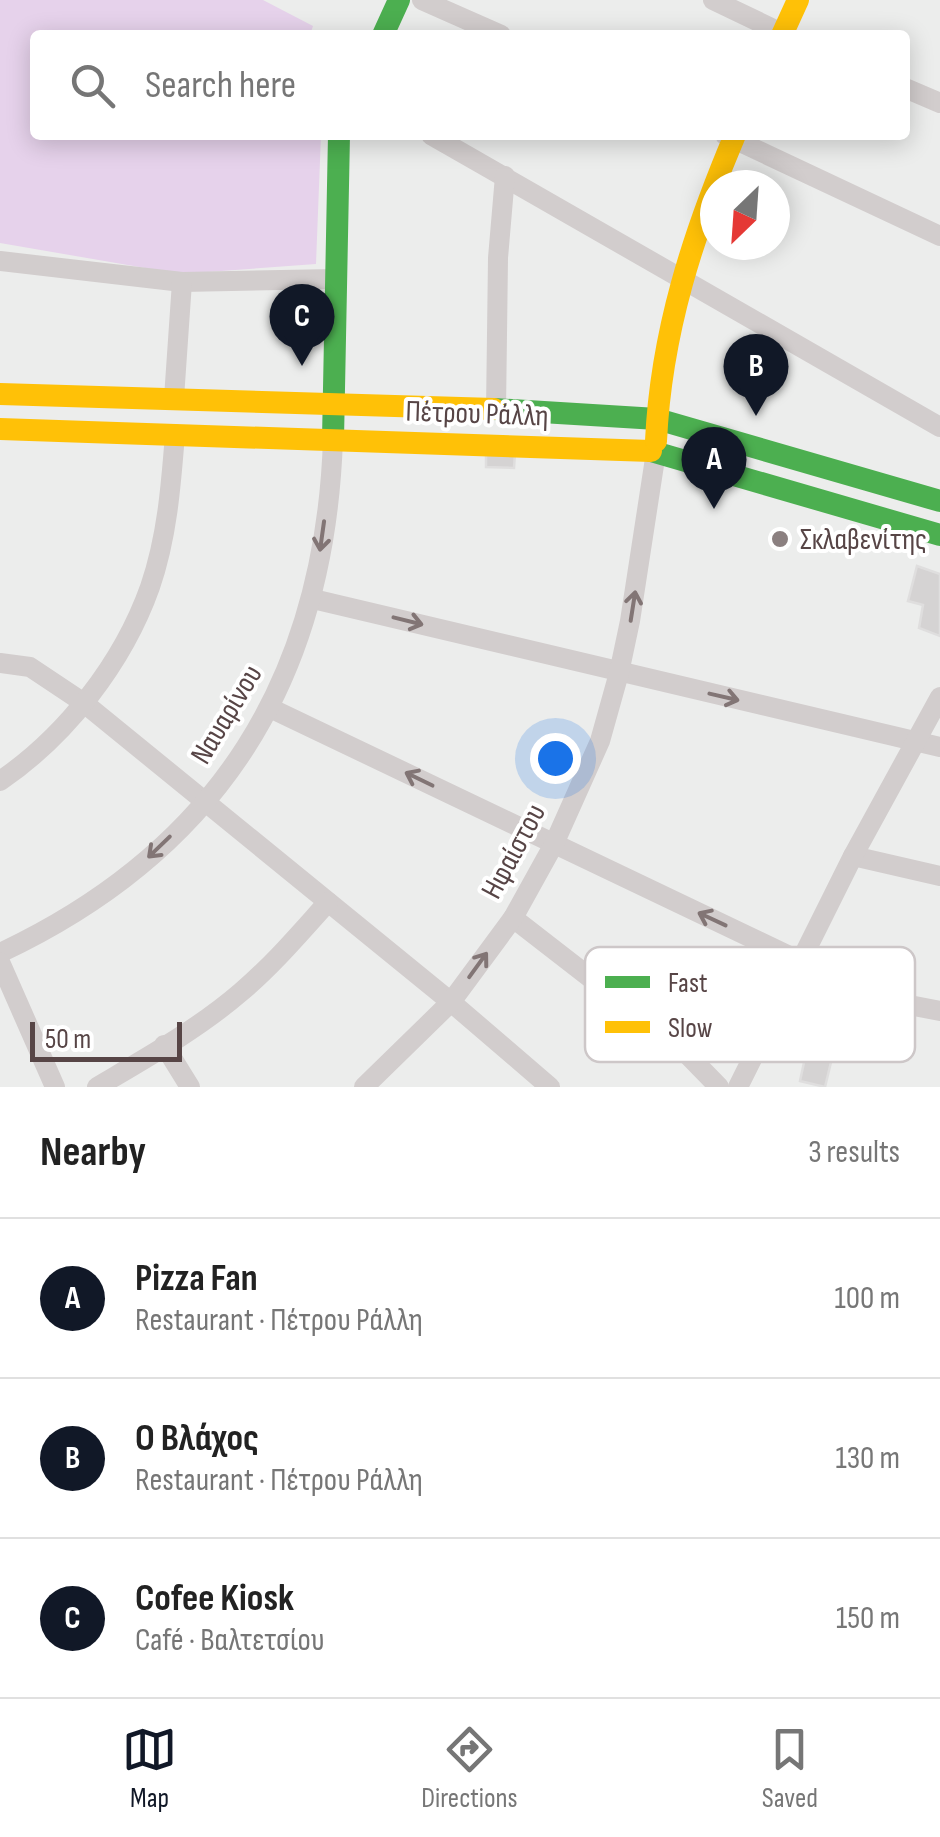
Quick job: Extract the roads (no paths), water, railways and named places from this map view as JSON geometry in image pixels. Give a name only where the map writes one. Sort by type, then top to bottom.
[{"type":"main road","points":[[385,30],[399,0]]},
{"type":"main road","points":[[786,30],[798,0]]},
{"type":"main road","name":"Ναυαρίνου","points":[[333,439],[339,140]]},
{"type":"main road","name":"Ηφαίστου","points":[[656,452],[656,420],[680,280],[730,140]]},
{"type":"main road","name":"Πέτρου Ράλλη","points":[[0,394],[335,402],[631,415],[940,501]]},
{"type":"main road","name":"Πέτρου Ράλλη","points":[[0,428],[631,448],[940,535]]},
{"type":"street","points":[[422,0],[490,30]]},
{"type":"street","points":[[713,0],[774,30]]},
{"type":"street","points":[[910,90],[940,104]]},
{"type":"street","points":[[440,140],[940,426]]},
{"type":"street","points":[[739,140],[940,236]]},
{"type":"street","points":[[496,410],[498,258],[505,176]]},
{"type":"street","points":[[0,261],[182,282],[335,279]]},
{"type":"street","points":[[174,398],[182,282]]},
{"type":"street","points":[[0,782],[35,754],[84,702],[132,628],[149,588],[170,502],[175,434]]},
{"type":"street","name":"Ναυαρίνου","points":[[0,953],[57,925],[153,854],[204,803],[242,756],[270,708],[296,650],[313,598],[333,439]]},
{"type":"street","name":"Ηφαίστου","points":[[364,1087],[451,1002],[512,918],[554,844],[600,741],[618,672],[630,622],[656,452]]},
{"type":"street","points":[[313,598],[940,748]]},
{"type":"street","points":[[0,664],[30,667],[84,702],[550,1087]]},
{"type":"street","points":[[807,947],[940,696]]},
{"type":"street","points":[[270,708],[772,947]]},
{"type":"street","points":[[853,856],[940,876]]},
{"type":"street","points":[[98,1087],[237,996],[274,963],[328,902]]},
{"type":"street","points":[[512,918],[585,975]]},
{"type":"street","points":[[0,962],[55,1087]]},
{"type":"street","points":[[915,1005],[940,1010]]},
{"type":"street","points":[[164,1046],[190,1087]]},
{"type":"street","points":[[694,1062],[719,1087]]},
{"type":"street","points":[[738,1087],[750,1062]]},
{"type":"place","name":"Cofee Kiosk","points":[[302,366]]},
{"type":"place","name":"Ο Βλάχος","points":[[756,416]]},
{"type":"place","name":"Pizza Fan","points":[[714,509]]},
{"type":"place","name":"Σκλαβενίτης","points":[[780,539]]}]
